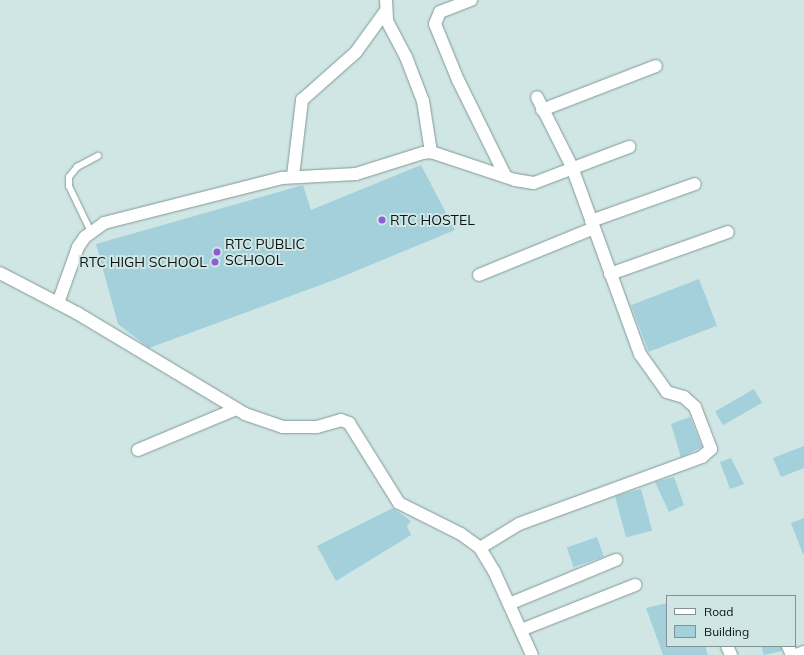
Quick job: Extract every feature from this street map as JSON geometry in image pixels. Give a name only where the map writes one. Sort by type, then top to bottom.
[{"type":"street","points":[[386,0],[386,12],[423,101],[431,152]]},
{"type":"street","points":[[471,0],[440,12],[436,24],[458,80],[506,177]]},
{"type":"street","points":[[293,176],[302,100],[356,52],[386,12]]},
{"type":"street","points":[[542,110],[656,66]]},
{"type":"street","points":[[480,548],[519,524],[708,454],[710,442],[695,407],[684,397],[667,392],[640,354],[572,167],[542,110],[537,97]]},
{"type":"street","points":[[58,303],[78,247],[91,232],[104,223],[293,176],[351,175],[431,152],[506,177],[534,183],[572,167],[629,147]]},
{"type":"street","points":[[479,275],[593,225],[695,184]]},
{"type":"street","points":[[610,274],[728,232]]},
{"type":"street","points":[[0,273],[58,303],[236,409],[283,427],[317,427],[341,420],[349,423],[399,503],[461,534],[480,548],[494,571],[532,655]]},
{"type":"street","points":[[138,450],[236,409]]},
{"type":"street","points":[[510,604],[616,560]]},
{"type":"street","points":[[521,630],[635,586]]},
{"type":"street","points":[[796,655],[804,652]]},
{"type":"lane","points":[[91,232],[69,186],[69,177],[77,167],[98,156]]},
{"type":"building","name":"RTC HIGH SCHOOL","points":[[421,165],[455,230],[334,280],[149,348],[118,324],[96,244],[303,185],[311,210]]},
{"type":"building","points":[[699,279],[717,326],[649,352],[631,305]]},
{"type":"building","points":[[754,389],[762,403],[723,425],[715,412]]},
{"type":"building","points":[[690,417],[702,447],[681,457],[671,424]]},
{"type":"building","points":[[804,446],[804,468],[781,477],[773,458]]},
{"type":"building","points":[[731,458],[744,484],[730,489],[720,462]]},
{"type":"building","points":[[674,477],[684,505],[669,512],[655,482]]},
{"type":"building","points":[[641,489],[652,531],[626,538],[615,496]]},
{"type":"building","points":[[393,508],[411,521],[407,526],[411,535],[336,581],[317,546]]},
{"type":"building","points":[[804,518],[804,554],[803,554],[791,523]]},
{"type":"building","points":[[597,537],[604,557],[574,567],[567,547]]},
{"type":"building","points":[[666,603],[666,647],[705,647],[708,655],[663,655],[646,608]]},
{"type":"building","points":[[761,647],[781,647],[782,651],[764,655]]},
{"type":"place","name":"RTC HOSTEL","points":[[382,220]]},
{"type":"place","name":"RTC PUBLIC SCHOOL","points":[[217,252]]},
{"type":"place","name":"RTC HIGH SCHOOL","points":[[215,262]]}]
